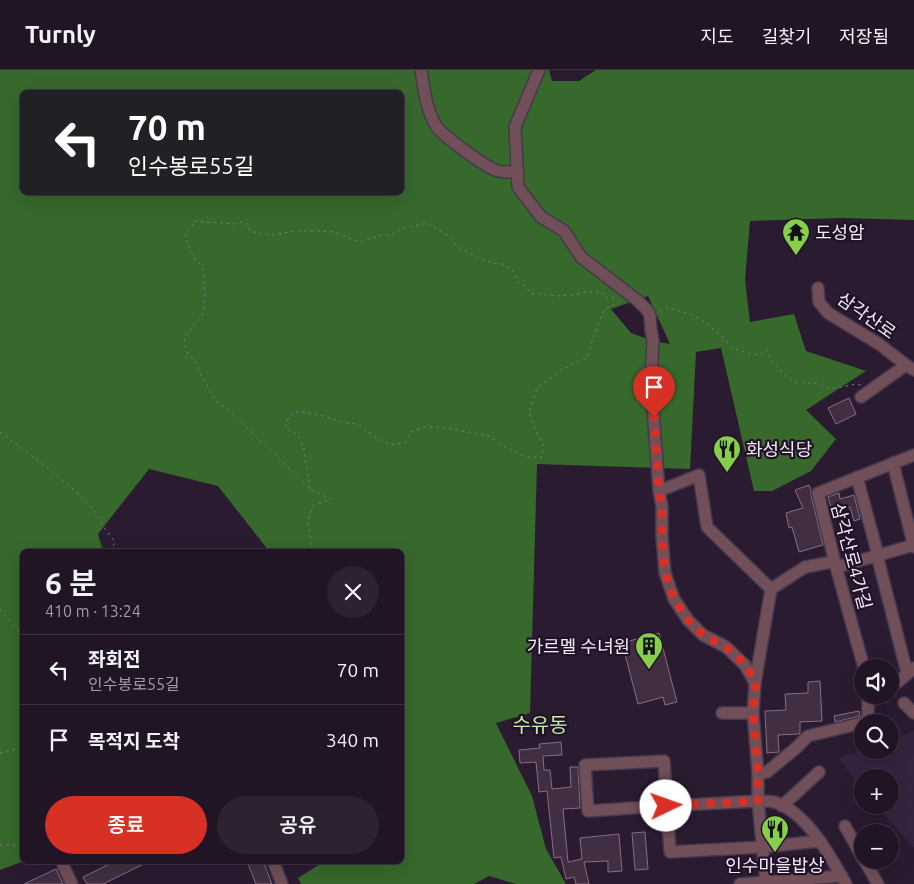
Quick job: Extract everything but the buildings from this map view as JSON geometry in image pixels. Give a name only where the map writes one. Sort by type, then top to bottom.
[{"type":"street","points":[[421,70],[428,108],[442,133],[483,164],[496,171],[518,172]]},
{"type":"street","points":[[539,70],[514,127],[518,187],[541,217],[564,231],[581,257],[638,301],[648,311],[653,342],[651,380],[659,491],[662,507],[665,573],[674,599],[688,620],[703,635],[726,647],[745,664],[756,683]]},
{"type":"street","name":"삼각산로","points":[[818,288],[819,302],[828,314],[879,344],[910,367],[874,387],[861,397]]},
{"type":"street","name":"삼각산로4가길","points":[[862,659],[818,493],[914,455]]},
{"type":"street","points":[[766,883],[758,801],[758,774],[753,712],[771,589],[805,568],[832,562],[841,566],[914,546],[893,463]]},
{"type":"street","points":[[659,491],[699,475],[707,527],[771,589]]},
{"type":"street","name":"삼각산로4가길","points":[[857,477],[906,669],[912,669]]},
{"type":"street","points":[[899,681],[912,669]]},
{"type":"street","points":[[904,703],[914,713]]},
{"type":"street","points":[[722,713],[753,712]]},
{"type":"street","points":[[758,774],[767,772],[808,736],[854,725]]},
{"type":"street","points":[[740,884],[844,880],[825,847],[806,823],[782,806],[772,802],[758,801],[666,806],[588,811],[585,765],[664,761],[666,806],[670,852],[763,847],[820,841]]},
{"type":"street","points":[[782,806],[819,772]]},
{"type":"street","points":[[845,826],[854,842]]},
{"type":"street","points":[[274,864],[282,884]]},
{"type":"street","points":[[63,865],[72,884]]},
{"type":"street","points":[[869,869],[878,884]]},
{"type":"path","points":[[310,490],[304,449],[298,435],[286,428],[289,416],[300,411],[345,423],[358,424],[376,438],[391,445],[405,443],[411,432],[425,427],[440,427],[490,436],[504,447],[525,458],[542,457],[544,446],[529,413],[537,388],[562,369],[587,358],[597,326],[605,309],[625,300],[620,297],[606,298],[606,294],[600,292],[558,296],[530,292],[526,286],[518,283],[512,269],[502,264],[476,257],[458,247],[448,236],[427,223],[400,229],[391,235],[382,235],[360,242],[334,232],[294,231],[273,235],[250,231],[249,225],[242,222],[234,224],[194,221],[187,230],[185,238],[195,260],[201,265],[203,270],[205,297],[202,316],[186,335],[184,342],[188,354],[197,363],[200,376],[217,402],[230,410],[310,490],[331,499],[313,506],[308,520],[312,549]]},
{"type":"path","points":[[648,311],[656,312],[666,307],[690,314],[707,323],[732,348],[749,354],[760,355],[766,350],[771,360],[782,373],[794,382],[819,384],[828,389],[856,384],[874,387]]},
{"type":"path","points":[[0,432],[49,469],[80,496],[97,514],[115,542],[112,549]]},
{"type":"path","points":[[0,609],[20,632]]},
{"type":"path","points":[[0,753],[20,748]]},
{"type":"path","points":[[0,845],[20,845]]},
{"type":"shaded area","points":[[914,731],[914,848],[899,831],[899,824],[892,824],[883,814],[899,814],[899,769],[854,769],[854,778],[839,758],[854,753],[854,759],[899,759],[899,737]]},
{"type":"green space","points":[[0,70],[549,70],[552,81],[579,81],[596,70],[914,70],[914,220],[842,218],[750,221],[745,280],[750,322],[794,314],[806,351],[866,371],[806,410],[836,439],[811,471],[772,491],[754,491],[721,348],[696,352],[690,469],[537,464],[530,713],[496,723],[532,796],[546,849],[566,884],[516,884],[489,876],[474,884],[301,884],[298,878],[320,864],[404,864],[404,549],[267,549],[218,486],[149,469],[98,534],[102,549],[20,549],[20,862],[0,870]],"holes":[[[648,296],[670,344],[653,341],[631,333],[611,309]]]},
{"type":"place","name":"도성암","points":[[796,256]]},
{"type":"place","name":"화성식당","points":[[727,473]]},
{"type":"place","name":"가르멜 수녀원","points":[[649,670]]},
{"type":"place","name":"인수마을밥상","points":[[775,853]]},
{"type":"district","name":"수유동","points":[[540,724]]},
{"type":"route","points":[[654,417],[659,491],[662,507],[665,573],[674,599],[688,620],[703,635],[726,647],[745,664],[756,683],[753,712],[758,774],[758,801],[666,806]]}]
